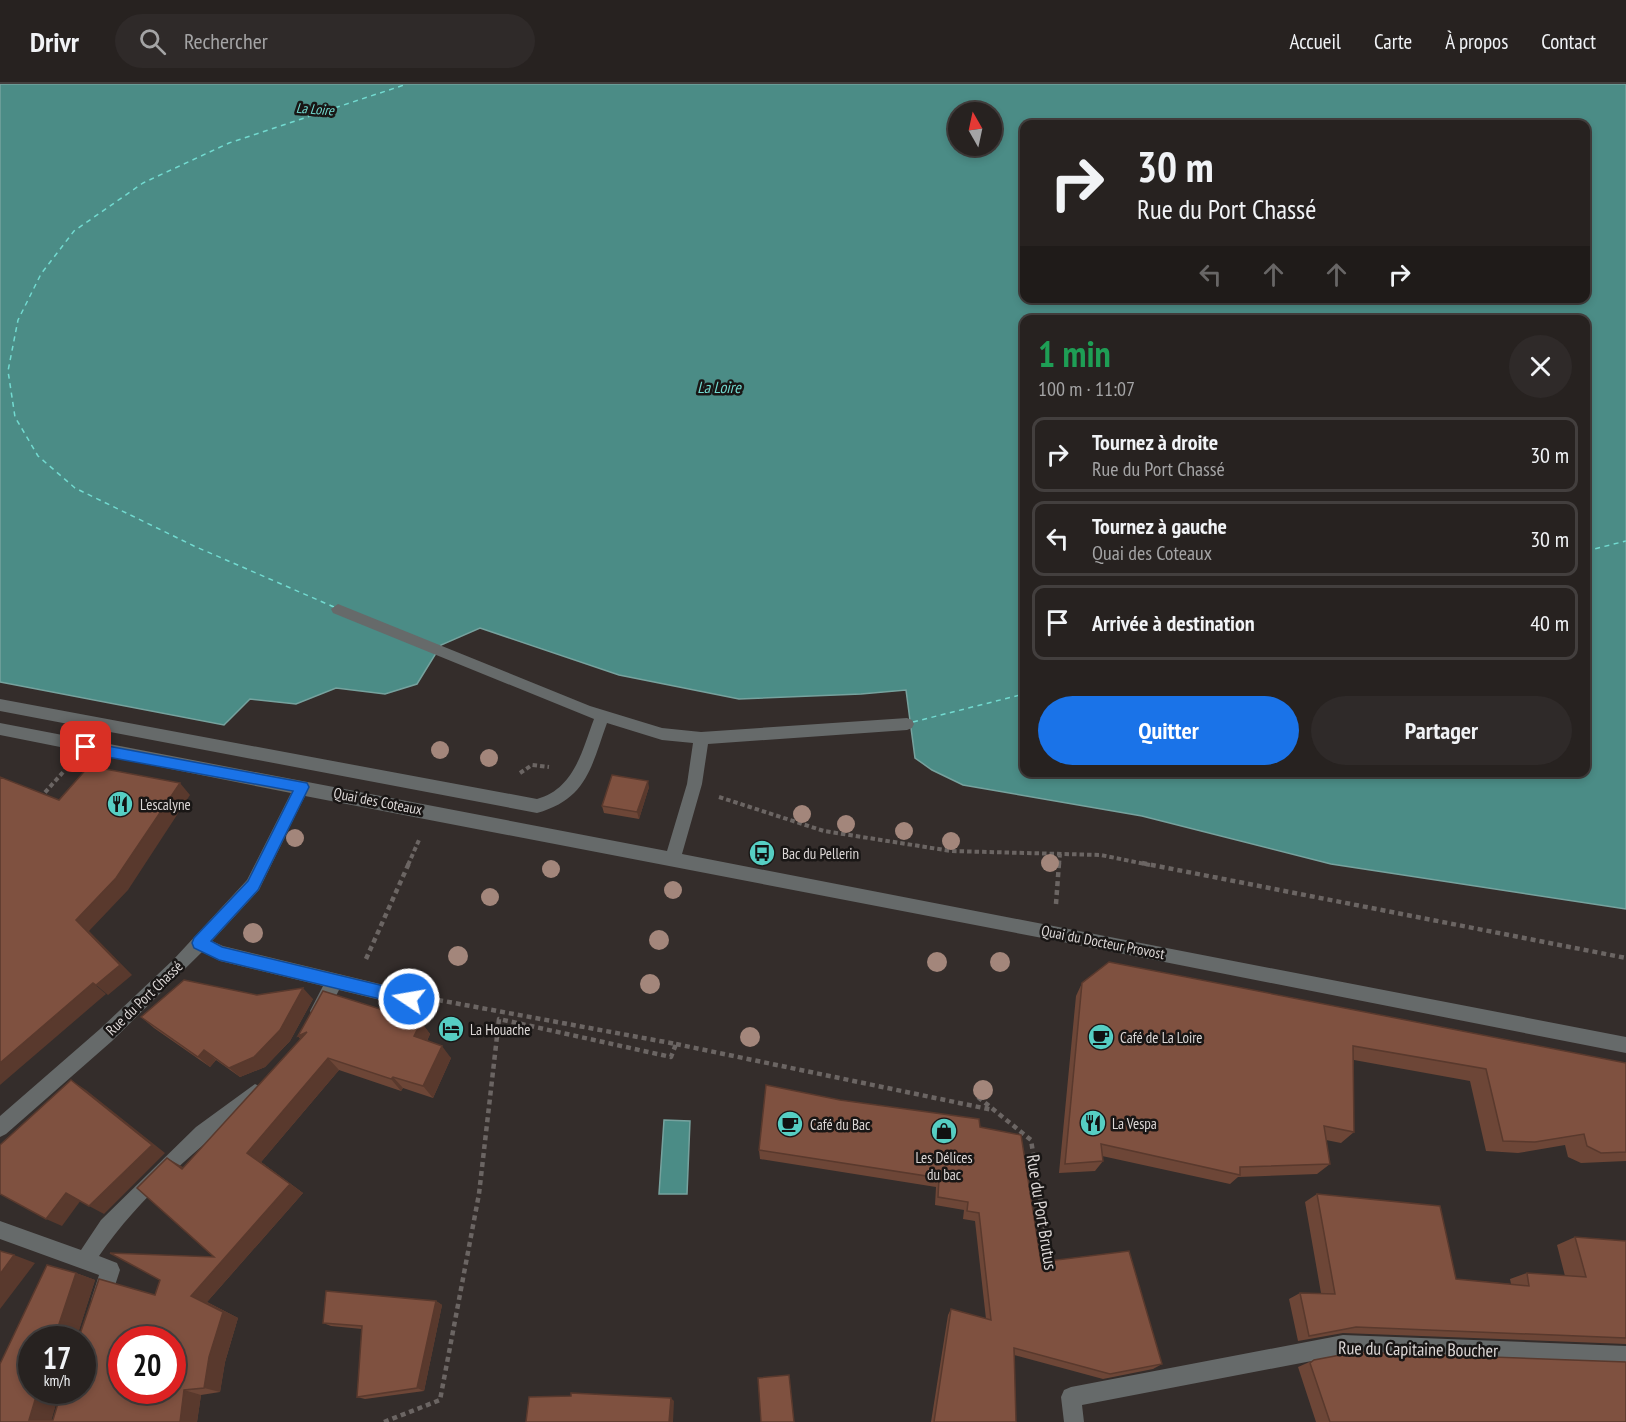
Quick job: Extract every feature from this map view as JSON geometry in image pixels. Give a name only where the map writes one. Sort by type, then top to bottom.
[{"type":"street","points":[[338,609],[602,717],[662,734],[701,738],[907,724]]},
{"type":"street","points":[[0,705],[537,806],[550,804],[560,799],[576,784],[602,717]]},
{"type":"street","name":"Quai des Coteaux","points":[[0,729],[579,841]]},
{"type":"street","points":[[673,858],[696,789],[700,767],[701,738]]},
{"type":"street","name":"Rue du Port Chassé","points":[[0,1128],[106,1035],[200,943],[253,885],[302,787]]},
{"type":"street","name":"Quai du Docteur Provost","points":[[579,841],[1626,1045]]},
{"type":"street","points":[[200,943],[219,953],[409,999]]},
{"type":"street","points":[[308,1030],[334,982]]},
{"type":"street","points":[[85,1260],[108,1227],[141,1193],[202,1133],[246,1102],[268,1080]]},
{"type":"street","points":[[0,1230],[110,1270],[96,1313]]},
{"type":"street","name":"Rue du Capitaine Boucher","points":[[1074,1422],[1071,1397],[1343,1345],[1626,1356]]},
{"type":"path","points":[[34,804],[86,747]]},
{"type":"path","points":[[696,789],[824,831],[951,851],[1101,855],[1626,958]]},
{"type":"path","points":[[1053,932],[1060,854]]},
{"type":"path","points":[[409,999],[427,998],[676,1044],[994,1110]]},
{"type":"path","points":[[384,1422],[440,1400],[479,1194],[499,1019],[671,1057],[676,1044]]},
{"type":"path","name":"Rue du Port Brutus","points":[[978,1097],[1031,1140],[1051,1269]]},
{"type":"water","name":"La Loire","points":[[0,84],[1626,84],[1626,909],[1331,864],[1142,816],[963,785],[932,770],[915,758],[906,690],[739,699],[619,675],[480,628],[441,645],[417,684],[385,694],[336,688],[296,704],[250,699],[224,725],[0,682]]},
{"type":"water","points":[[664,1120],[690,1121],[687,1194],[659,1194]]},
{"type":"building","points":[[89,766],[180,783],[116,878],[76,920],[120,965],[96,985],[93,983],[0,1063],[0,777],[59,800]]},
{"type":"building","points":[[612,775],[648,781],[637,812],[602,806]]},
{"type":"building","points":[[1109,962],[1626,1063],[1626,1152],[1601,1153],[1587,1146],[1584,1134],[1535,1142],[1503,1141],[1486,1069],[1353,1046],[1354,1132],[1324,1126],[1330,1164],[1240,1167],[1240,1175],[1101,1144],[1103,1161],[1065,1164],[1082,983]]},
{"type":"building","points":[[184,980],[257,995],[303,988],[280,1030],[254,1057],[229,1068],[204,1050],[198,1057],[141,1017]]},
{"type":"building","points":[[323,991],[421,1022],[414,1036],[442,1046],[423,1086],[393,1077],[391,1079],[328,1058],[247,1153],[290,1184],[191,1296],[223,1312],[209,1357],[204,1388],[186,1390],[186,1326],[108,1326],[108,1404],[182,1404],[180,1422],[0,1422],[0,1364],[18,1326],[18,1404],[34,1404],[29,1420],[53,1420],[58,1404],[96,1404],[96,1326],[83,1326],[99,1279],[155,1295],[160,1280],[110,1253],[214,1257],[137,1188],[167,1158],[182,1169],[307,1032],[298,1036]]},
{"type":"building","points":[[71,1080],[152,1145],[89,1206],[66,1193],[46,1219],[0,1194],[0,1145]]},
{"type":"building","points":[[766,1085],[840,1100],[979,1119],[980,1127],[1021,1135],[1041,1262],[1129,1251],[1162,1364],[1110,1374],[1014,1348],[1016,1422],[934,1422],[951,1309],[991,1320],[979,1213],[967,1211],[968,1202],[938,1197],[939,1178],[759,1150]]},
{"type":"building","points":[[1317,1194],[1440,1206],[1456,1279],[1529,1286],[1527,1273],[1586,1277],[1575,1237],[1626,1241],[1626,1338],[1356,1327],[1309,1336],[1300,1293],[1335,1294]]},
{"type":"building","points":[[0,1251],[14,1255],[0,1274]]},
{"type":"building","points":[[47,1265],[76,1273],[58,1326],[18,1326]]},
{"type":"building","points":[[326,1291],[436,1301],[417,1388],[357,1397],[362,1326],[323,1323]]},
{"type":"building","points":[[1356,1352],[1626,1362],[1626,1422],[1330,1422],[1310,1363],[1314,1360]]},
{"type":"building","points":[[789,1375],[794,1422],[761,1422],[758,1378]]},
{"type":"building","points":[[571,1393],[671,1398],[669,1422],[526,1422],[529,1397],[571,1396]]},
{"type":"ferry route","points":[[334,607],[194,546],[75,488],[38,456],[15,417],[8,371],[18,320],[41,274],[74,231],[143,183],[229,143],[407,84]]},
{"type":"ferry route","points":[[1590,550],[1626,541]]},
{"type":"ferry route","points":[[913,722],[1020,695]]},
{"type":"place","name":"L'escalyne","points":[[120,804]]},
{"type":"place","name":"Bac du Pellerin","points":[[762,853]]},
{"type":"place","name":"La Houache","points":[[451,1029]]},
{"type":"place","name":"Café de La Loire","points":[[1101,1037]]},
{"type":"place","name":"La Vespa","points":[[1093,1123]]},
{"type":"place","name":"Café du Bac","points":[[790,1124]]},
{"type":"place","name":"Les Délices du bac","points":[[944,1131]]},
{"type":"route","points":[[86,747],[302,787],[253,885],[200,943],[219,953],[409,999]]}]
